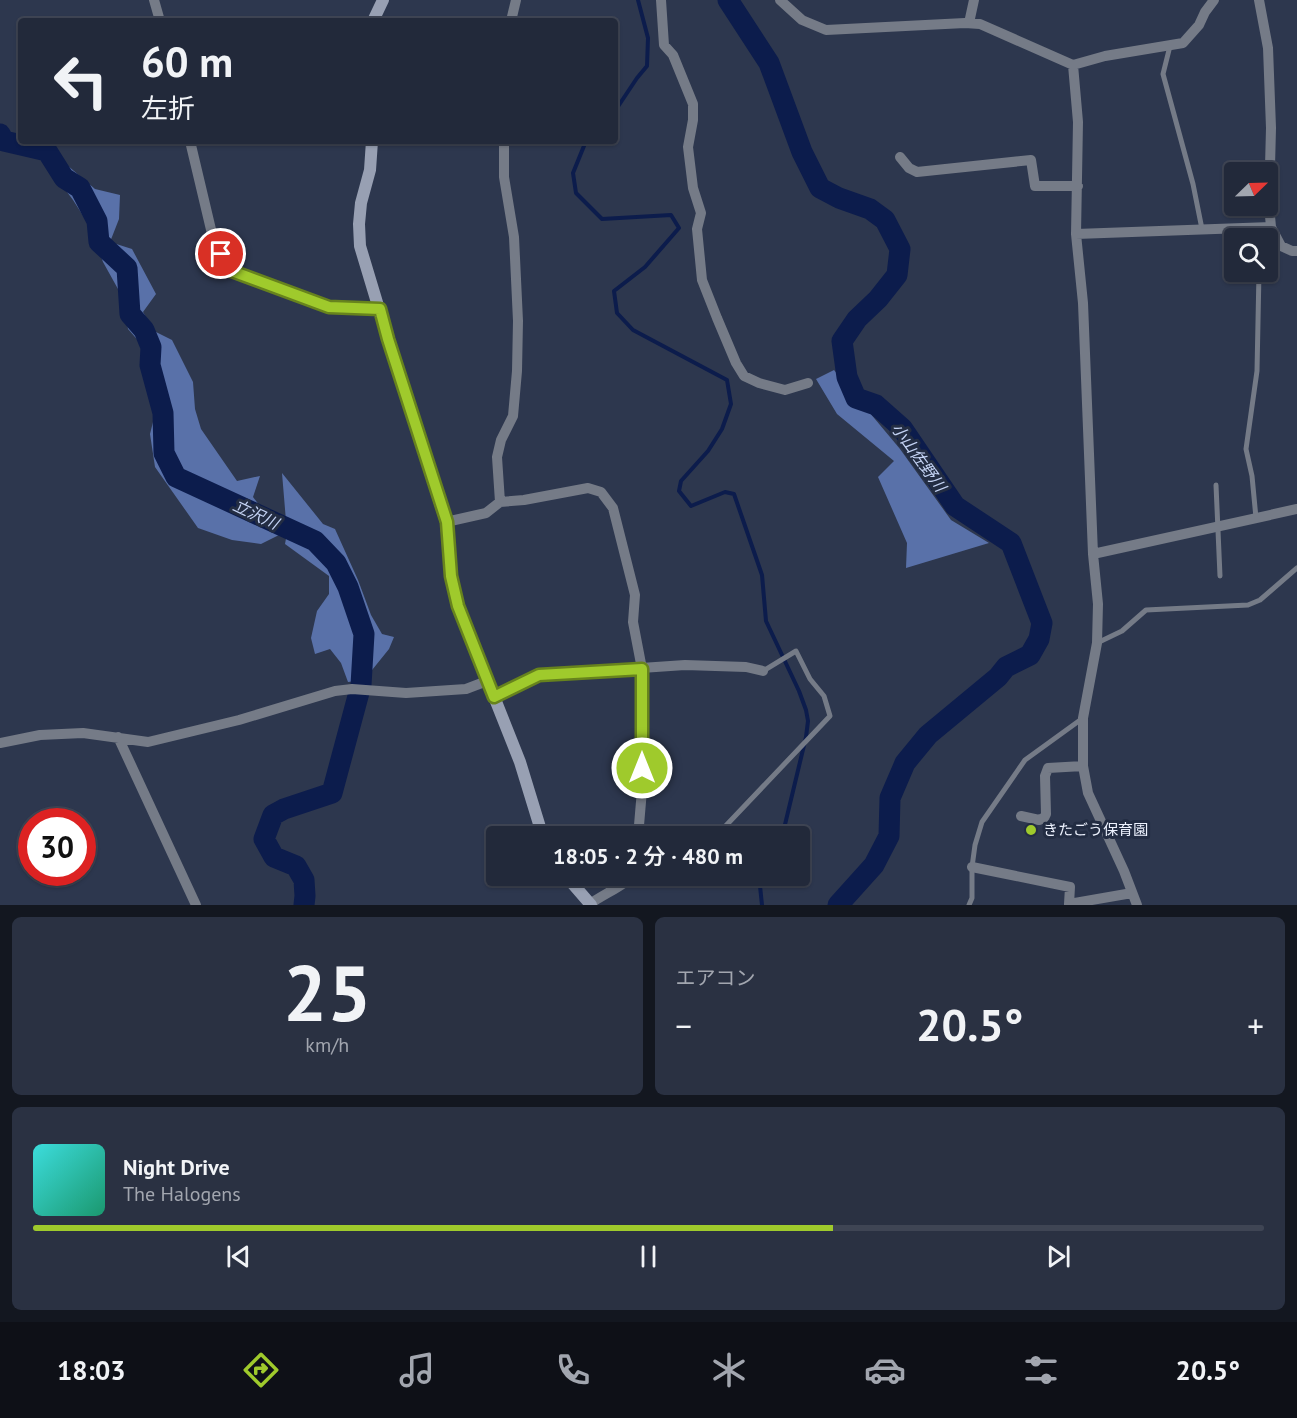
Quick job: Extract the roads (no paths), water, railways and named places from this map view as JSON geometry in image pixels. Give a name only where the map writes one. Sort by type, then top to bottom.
[{"type":"street","points":[[154,0],[159,18]]},
{"type":"street","points":[[374,18],[382,0]]},
{"type":"street","points":[[512,18],[516,0]]},
{"type":"street","points":[[661,0],[664,45],[673,55],[693,104],[693,120],[688,147],[693,188],[701,213],[697,229],[702,280],[713,309],[736,363],[744,376],[785,390],[808,383]]},
{"type":"street","points":[[780,0],[802,20],[826,30],[980,24],[1073,65],[1105,56],[1183,43],[1199,25],[1214,0]]},
{"type":"street","points":[[969,23],[974,0]]},
{"type":"street","points":[[1259,0],[1268,48],[1271,128],[1269,205],[1265,228]]},
{"type":"street","points":[[1073,65],[1078,122],[1076,234],[1083,303],[1093,554],[1098,604],[1097,643],[1083,718],[1083,766],[1088,793],[1137,905]]},
{"type":"street","points":[[191,144],[213,238],[229,270],[329,307],[380,309]]},
{"type":"street","points":[[372,144],[370,170],[361,203],[360,246],[447,522],[451,576],[458,606],[520,762],[540,826]]},
{"type":"street","points":[[500,502],[497,457],[501,440],[513,416],[518,321],[514,237],[504,177],[504,144]]},
{"type":"street","points":[[900,157],[909,168],[917,172],[1031,159],[1035,186],[1078,186]]},
{"type":"street","points":[[1076,234],[1224,230]]},
{"type":"street","points":[[1278,243],[1297,252]]},
{"type":"street","points":[[447,522],[486,513],[500,502],[588,488],[601,492],[614,508],[635,596],[633,622],[642,669],[642,790],[639,826]]},
{"type":"street","points":[[1093,554],[1297,509]]},
{"type":"street","points":[[494,697],[539,675],[685,665],[746,667],[763,671]]},
{"type":"street","points":[[0,743],[40,735],[83,733],[148,742],[164,740],[335,691],[352,689],[406,693],[466,689],[488,681]]},
{"type":"street","points":[[118,738],[196,905]]},
{"type":"street","points":[[1021,816],[1039,820],[1044,818],[1046,814],[1045,776],[1048,768],[1083,766]]},
{"type":"street","points":[[972,867],[1070,887],[1069,904],[1132,893]]},
{"type":"street","points":[[575,886],[590,904],[619,886]]},
{"type":"lane","points":[[1171,45],[1163,74],[1193,184],[1202,230]]},
{"type":"lane","points":[[1256,518],[1252,476],[1246,448],[1257,371],[1259,282]]},
{"type":"lane","points":[[1216,485],[1220,576]]},
{"type":"lane","points":[[1097,643],[1122,631],[1146,610],[1248,605],[1260,600],[1297,568]]},
{"type":"lane","points":[[726,826],[830,716],[824,696],[810,679],[796,651],[763,671]]},
{"type":"lane","points":[[969,905],[972,898],[972,867],[982,822],[1025,760],[1083,718]]},
{"type":"waterway","points":[[618,106],[647,66],[648,38],[638,0]]},
{"type":"waterway","name":"小山佐野川","points":[[728,0],[769,63],[802,152],[820,188],[839,198],[870,209],[885,220],[900,249],[897,275],[878,299],[857,319],[842,341],[847,377],[856,398],[876,405],[902,428],[955,506],[1011,543],[1042,623],[1039,639],[1030,655],[1006,667],[998,677],[928,735],[905,763],[890,798],[889,836],[874,865],[838,905]]},
{"type":"waterway","name":"立沢川","points":[[0,134],[4,141],[47,151],[64,178],[80,188],[97,221],[99,242],[127,268],[130,314],[144,330],[151,347],[150,365],[163,413],[164,453],[176,477],[315,541],[336,563],[348,587],[364,634],[361,685],[332,793],[273,815],[264,839],[274,857],[296,866],[304,880],[304,905]]},
{"type":"waterway","points":[[585,144],[573,173],[576,193],[602,219],[671,215],[679,228],[645,267],[614,291],[617,313],[633,330],[727,380],[731,404],[722,429],[708,451],[681,481],[679,491],[691,506],[725,492],[734,494],[762,575],[766,621],[806,710],[808,721],[806,737],[785,826]]},
{"type":"waterway","points":[[760,886],[762,905]]},
{"type":"place","name":"きたごう保育園","points":[[1031,830]]}]
